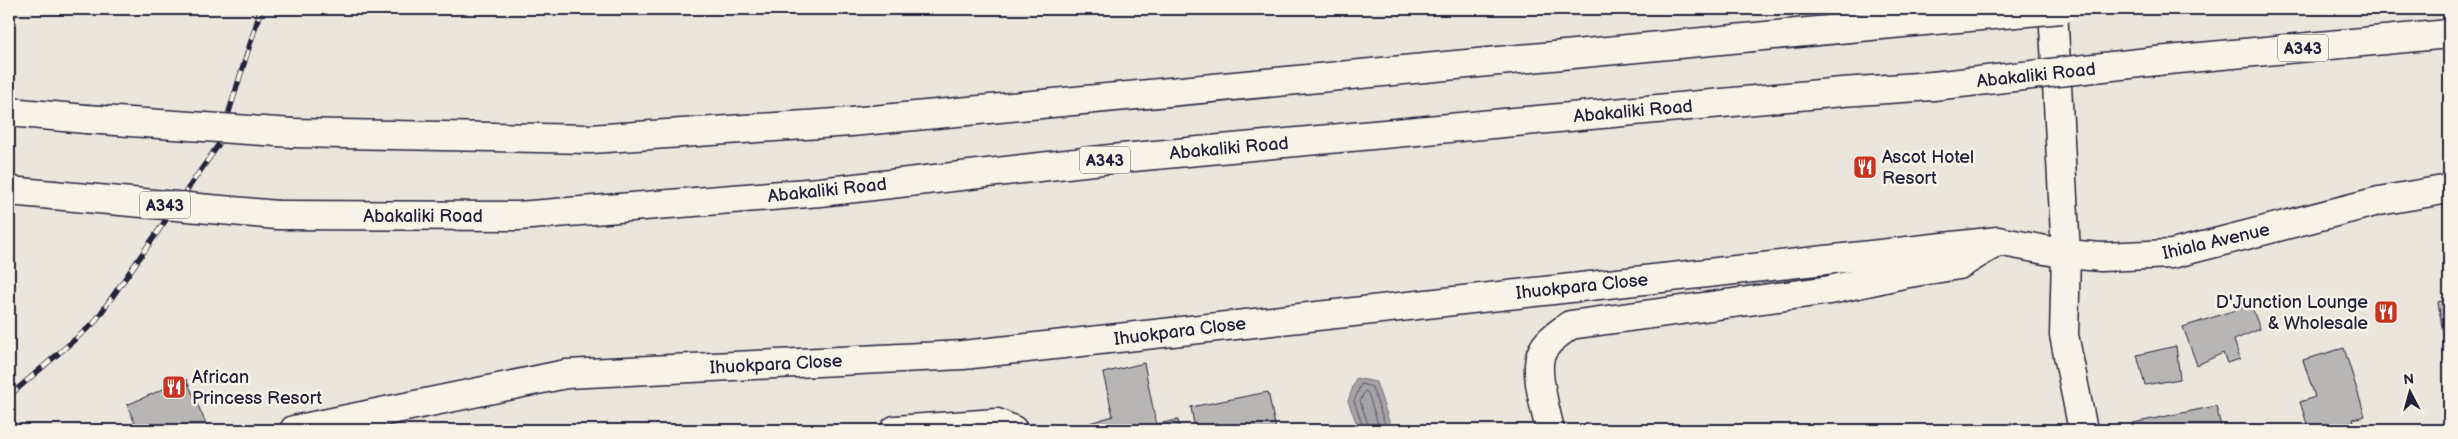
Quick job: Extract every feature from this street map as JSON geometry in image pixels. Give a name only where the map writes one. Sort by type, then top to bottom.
[{"type":"main road","points":[[2053,9],[2066,254],[2064,335],[2082,430]]},
{"type":"main road","points":[[9,112],[293,133],[590,139],[822,124],[2062,9]]},
{"type":"main road","name":"Abakaliki Road","points":[[9,191],[277,215],[518,216],[820,192],[1111,159],[1842,92],[1934,86],[2157,61],[2449,34]]},
{"type":"main road","name":"Ihiala Avenue","points":[[2066,254],[2100,257],[2172,254],[2379,201],[2449,189]]},
{"type":"main road","points":[[1550,430],[1538,367],[1541,353],[1549,341],[1570,325],[1830,290],[1903,274],[1959,265],[1998,241]]},
{"type":"main road","name":"Ihuokpara Close","points":[[294,430],[566,374],[963,355],[1998,241],[2066,254]]},
{"type":"main road","points":[[895,430],[997,423],[1013,430]]},
{"type":"water","points":[[1356,378],[1376,382],[1392,430],[1359,430],[1348,401]]},
{"type":"building","points":[[2449,299],[2449,344],[2445,345],[2438,302]]},
{"type":"building","points":[[2251,305],[2260,329],[2234,340],[2240,359],[2227,363],[2223,353],[2197,365],[2183,327]]},
{"type":"building","points":[[2176,346],[2180,379],[2145,385],[2137,355]]},
{"type":"building","points":[[2344,348],[2365,416],[2353,419],[2354,422],[2328,430],[2309,430],[2300,402],[2315,397],[2303,360]]},
{"type":"building","points":[[1144,363],[1156,424],[1178,420],[1180,430],[1066,430],[1113,416],[1103,373]]},
{"type":"building","points":[[186,379],[209,430],[138,430],[127,405]]},
{"type":"building","points":[[1268,392],[1276,430],[1195,430],[1191,407]]},
{"type":"building","points":[[2216,406],[2222,430],[2134,430],[2133,423]]},
{"type":"railway","points":[[9,396],[94,323],[219,144],[261,9]]},
{"type":"place","name":"Ascot Hotel Resort","points":[[1865,167]]},
{"type":"place","name":"D'Junction Lounge & Wholesale","points":[[2386,312]]},
{"type":"place","name":"African Princess Resort","points":[[174,387]]}]
